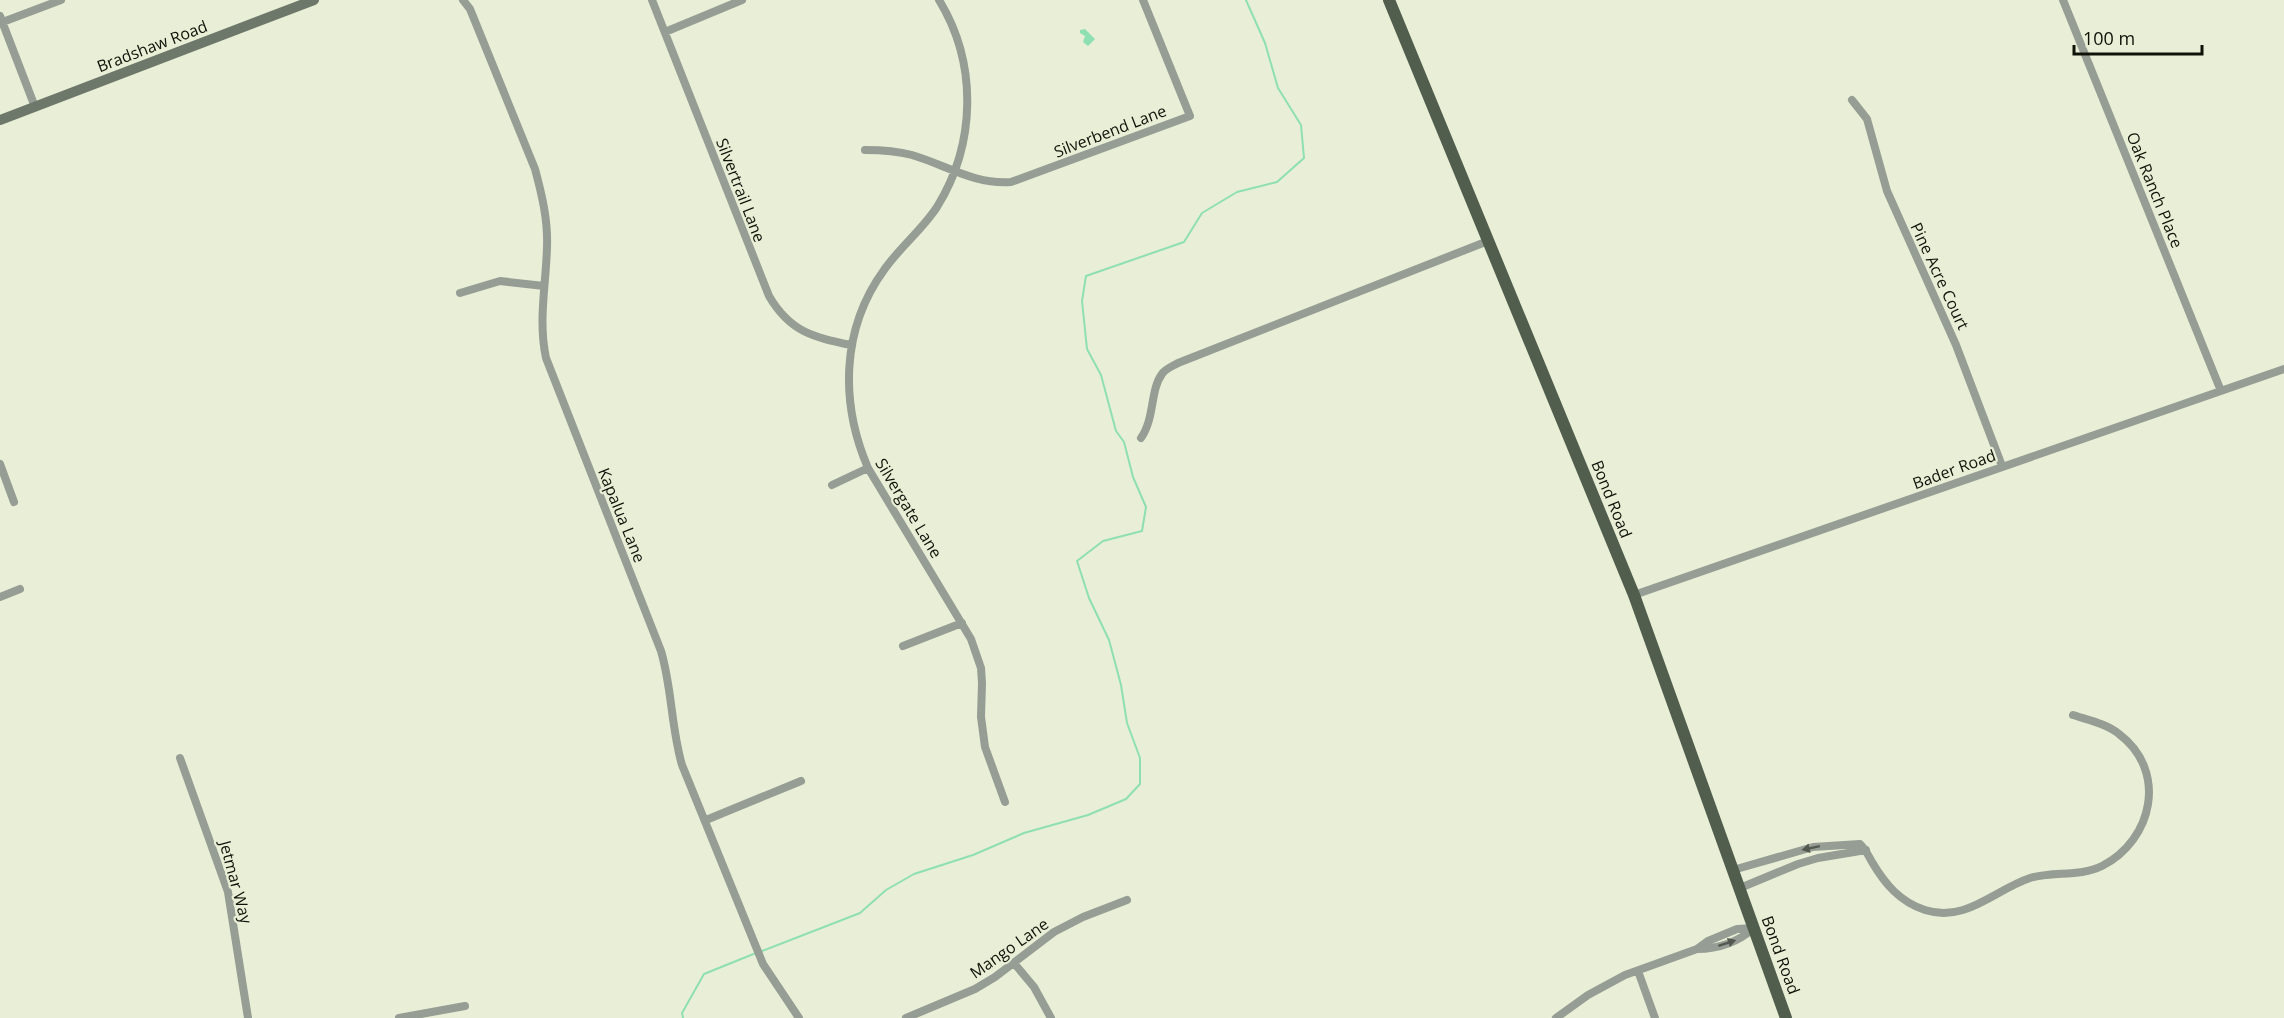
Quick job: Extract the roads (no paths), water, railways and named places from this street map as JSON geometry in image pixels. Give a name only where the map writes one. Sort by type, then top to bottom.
[{"type":"main road","name":"Bradshaw Road","points":[[0,120],[314,0]]},
{"type":"main road","name":"Bond Road","points":[[1389,0],[1634,595],[1786,1018]]},
{"type":"street","points":[[35,106],[1,20],[60,0]]},
{"type":"street","name":"Kapalua Lane","points":[[463,0],[470,4],[542,192],[546,223],[542,323],[546,358],[661,651],[667,672],[676,744],[682,765],[763,964],[799,1018]]},
{"type":"street","name":"Silvertrail Lane","points":[[652,0],[769,296],[776,308],[796,328],[821,339],[851,345]]},
{"type":"street","points":[[665,32],[742,0]]},
{"type":"street","name":"Silvergate Lane","points":[[939,0],[958,42],[967,82],[966,129],[955,171],[936,208],[924,225],[898,252],[874,285],[860,315],[851,345],[848,368],[849,405],[856,437],[868,468],[971,639],[979,661],[982,683],[982,731],[985,747],[1005,802]]},
{"type":"street","name":"Silverbend Lane","points":[[955,171],[986,182],[1000,183],[1022,179],[1190,116],[1143,0]]},
{"type":"street","name":"Oak Ranch Place","points":[[2063,0],[2221,391]]},
{"type":"street","name":"Pine Acre Court","points":[[1852,100],[1867,119],[1887,191],[1956,345],[2002,466]]},
{"type":"street","points":[[865,150],[904,153],[955,171]]},
{"type":"street","points":[[1141,438],[1148,429],[1162,372],[1178,363],[1488,241]]},
{"type":"street","points":[[459,293],[500,281],[544,286]]},
{"type":"street","name":"Bader Road","points":[[1634,595],[2284,369]]},
{"type":"street","points":[[0,464],[14,502]]},
{"type":"street","points":[[832,485],[868,468]]},
{"type":"street","points":[[0,597],[20,589]]},
{"type":"street","points":[[903,646],[962,623]]},
{"type":"street","points":[[1733,870],[1813,847],[1860,844],[1883,879],[1908,904],[1927,911],[1945,914],[1960,913],[1971,909],[2011,886],[2032,878],[2088,871],[2101,867],[2117,857],[2135,838],[2148,808],[2149,782],[2143,764],[2129,743],[2118,733],[2073,715]]},
{"type":"street","name":"Jetmar Way","points":[[180,758],[228,892],[248,1018]]},
{"type":"street","points":[[706,820],[801,781]]},
{"type":"street","points":[[1740,888],[1798,864],[1818,858],[1866,850]]},
{"type":"street","name":"Mango Lane","points":[[906,1018],[975,989],[1014,963],[1046,937],[1068,924],[1127,900]]},
{"type":"street","points":[[1556,1018],[1606,984],[1697,949],[1708,941],[1737,929],[1754,928]]},
{"type":"street","points":[[1014,963],[1034,987],[1051,1018]]},
{"type":"street","points":[[1638,971],[1655,1018]]},
{"type":"street","points":[[399,1018],[465,1006]]},
{"type":"waterway","points":[[762,951],[860,913],[886,890],[914,874],[973,855],[1024,833],[1088,815],[1126,799],[1140,784],[1140,758],[1127,723],[1121,685],[1109,640],[1089,598],[1077,561],[1103,541],[1142,531],[1146,507],[1133,477],[1124,442],[1116,431],[1101,375],[1087,349],[1082,301],[1086,276],[1184,242],[1202,213],[1237,192],[1277,182],[1304,158],[1301,125],[1278,88],[1265,43],[1246,0]]},
{"type":"waterway","points":[[683,1018],[682,1013],[704,974],[756,953]]}]
